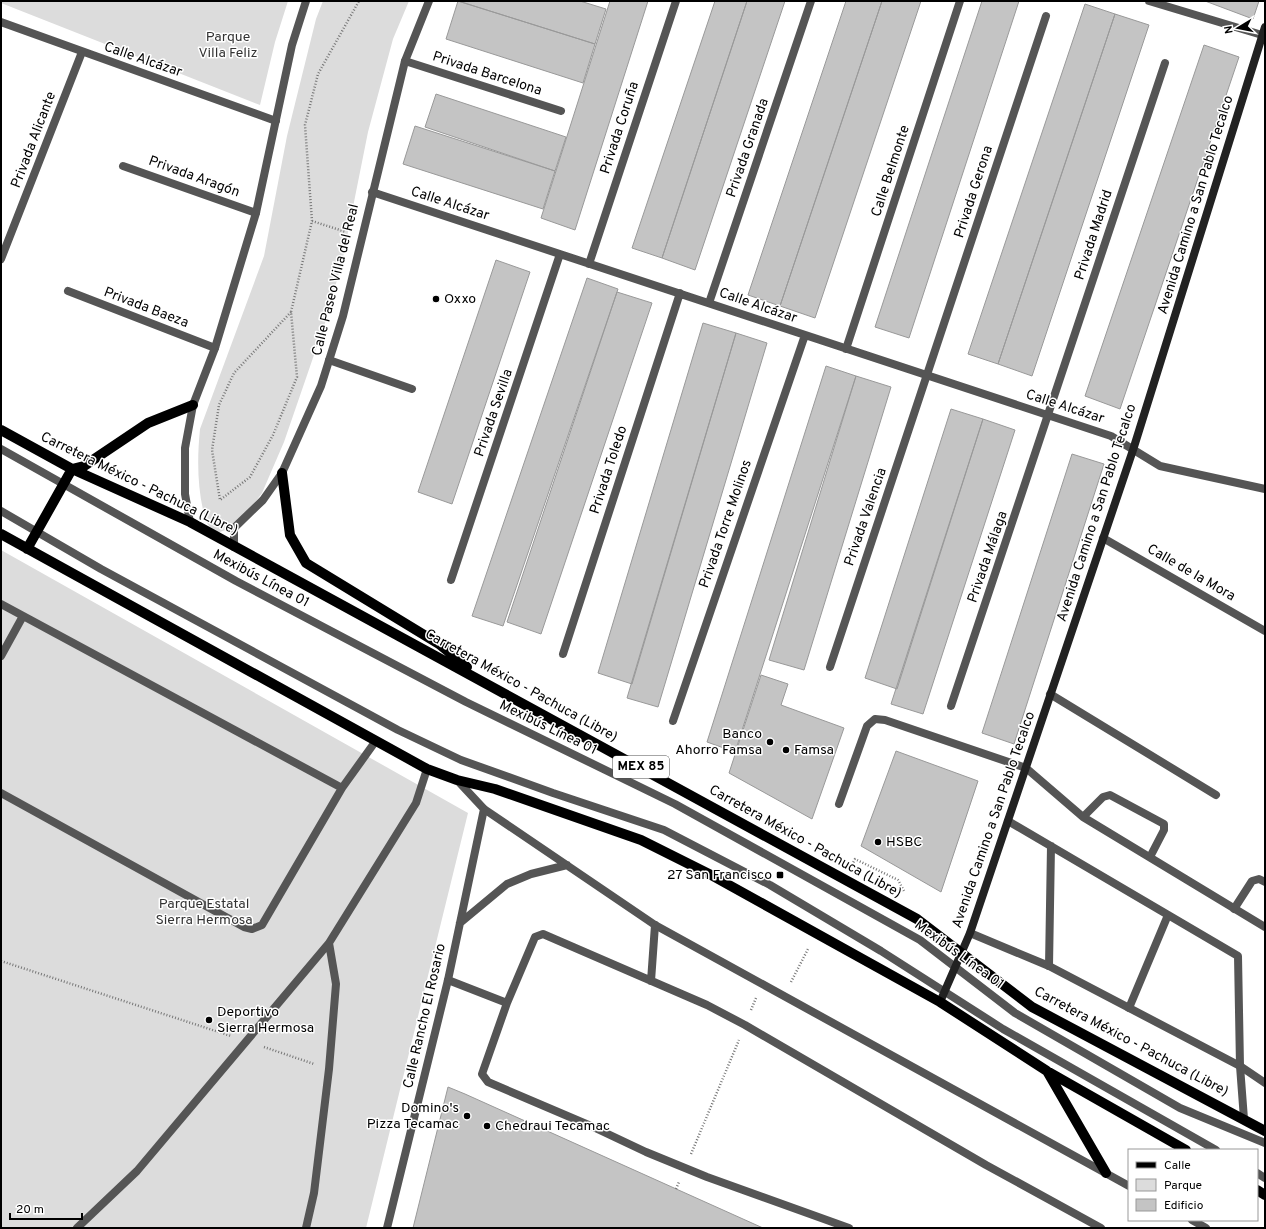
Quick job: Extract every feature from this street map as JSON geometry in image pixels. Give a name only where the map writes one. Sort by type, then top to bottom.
[{"type":"main road","name":"Avenida Camino a San Pablo Tecalco","points":[[940,1002],[970,933],[1133,450],[1264,31]]},
{"type":"main road","points":[[27,549],[72,469],[84,466],[148,423],[193,405]]},
{"type":"main road","name":"Carretera México - Pachuca (Libre)","points":[[1,430],[72,469],[190,522],[486,682],[917,919],[1032,1007],[1265,1131]]},
{"type":"main road","points":[[282,473],[290,535],[306,563],[439,644],[486,682]]},
{"type":"main road","points":[[1,534],[375,742],[427,769],[457,780],[495,789],[641,840],[712,875],[940,1002],[1047,1071],[1184,1149]]},
{"type":"main road","points":[[1047,1071],[1106,1173]]},
{"type":"street","points":[[190,522],[186,494],[185,448],[193,405],[215,348],[256,213],[292,45],[306,1]]},
{"type":"street","name":"Calle Paseo Villa del Real","points":[[234,547],[234,528],[263,500],[282,473],[321,386],[343,316],[405,61],[428,1]]},
{"type":"street","name":"Privada Coruña","points":[[590,264],[676,1]]},
{"type":"street","name":"Privada Granada","points":[[709,303],[811,1]]},
{"type":"street","name":"Calle Belmonte","points":[[846,349],[960,1]]},
{"type":"street","points":[[1149,1],[1264,31]]},
{"type":"street","name":"Privada Gerona","points":[[928,376],[1046,16]]},
{"type":"street","name":"Calle Alcázar","points":[[1,22],[276,121]]},
{"type":"street","name":"Privada Alicante","points":[[1,259],[82,52]]},
{"type":"street","name":"Privada Barcelona","points":[[405,61],[560,111]]},
{"type":"street","name":"Privada Madrid","points":[[1048,416],[1165,63]]},
{"type":"street","name":"Privada Aragón","points":[[123,166],[256,213]]},
{"type":"street","name":"Calle Alcázar","points":[[372,192],[1111,436],[1160,466],[1265,489]]},
{"type":"street","name":"Privada Sevilla","points":[[451,580],[560,254]]},
{"type":"street","name":"Privada Baeza","points":[[68,291],[215,348]]},
{"type":"street","name":"Privada Toledo","points":[[563,654],[680,293]]},
{"type":"street","name":"Privada Torre Molinos","points":[[673,721],[804,335]]},
{"type":"street","points":[[329,360],[412,389]]},
{"type":"street","name":"Privada Valencia","points":[[830,667],[928,376]]},
{"type":"street","name":"Privada Málaga","points":[[952,706],[1048,416]]},
{"type":"street","name":"Mexibús Línea 01","points":[[1,449],[236,581],[452,695],[675,804],[920,940],[1015,1013],[1180,1108],[1265,1143]]},
{"type":"street","points":[[1,511],[102,569],[398,730],[461,760],[671,834],[770,885],[881,951],[945,993],[1081,1075],[1214,1149]]},
{"type":"street","name":"Calle de la Mora","points":[[1103,538],[1265,631]]},
{"type":"street","points":[[1,604],[342,788]]},
{"type":"street","points":[[1,656],[23,616]]},
{"type":"street","points":[[1050,694],[1216,795]]},
{"type":"street","points":[[839,804],[867,726],[875,719],[885,720],[1026,768],[1083,817],[1265,927]]},
{"type":"street","points":[[1,793],[244,927],[252,929],[262,925],[342,788],[375,742]]},
{"type":"street","points":[[77,1228],[137,1171],[329,943],[416,803],[427,769]]},
{"type":"street","points":[[457,780],[484,809],[655,925],[1128,1185]]},
{"type":"street","points":[[1083,817],[1103,797],[1110,795],[1164,824],[1164,830],[1150,857]]},
{"type":"street","name":"Calle Rancho El Rosario","points":[[387,1228],[448,980],[484,809]]},
{"type":"street","points":[[1008,821],[1238,956],[1240,1066],[1244,1119]]},
{"type":"street","points":[[1049,966],[1051,846]]},
{"type":"street","points":[[460,924],[507,884],[531,874],[567,865]]},
{"type":"street","points":[[1234,909],[1252,881],[1259,879],[1265,882]]},
{"type":"street","points":[[1129,1008],[1168,915]]},
{"type":"street","points":[[651,981],[655,925]]},
{"type":"street","points":[[970,933],[1049,966],[1240,1066],[1265,1083]]},
{"type":"street","points":[[849,1228],[685,1168],[646,1152],[592,1126],[488,1082],[482,1074],[506,1003],[535,938],[543,934],[707,1005],[745,1025],[986,1165],[1101,1228]]},
{"type":"street","points":[[306,1228],[314,1193],[329,1069],[336,984],[329,943]]},
{"type":"street","points":[[448,980],[506,1003]]},
{"type":"street","points":[[1194,1221],[1206,1228]]},
{"type":"path","points":[[291,312],[234,373],[219,405],[212,450],[220,500],[250,477],[273,435],[297,377],[291,312],[312,221],[305,125],[318,74],[359,1]]},
{"type":"path","points":[[312,221],[361,237]]},
{"type":"path","points":[[855,859],[898,880]]},
{"type":"path","points":[[1,961],[329,1069]]},
{"type":"path","points":[[676,1189],[762,985]]},
{"type":"green space","name":"Parque Villa Feliz","points":[[1,1],[288,1],[275,42],[260,105],[1,3]]},
{"type":"green space","points":[[323,1],[409,1],[393,39],[368,132],[342,262],[325,323],[284,442],[262,493],[238,525],[215,534],[206,521],[199,487],[198,452],[200,429],[264,256],[287,136],[316,19]]},
{"type":"green space","name":"Deportivo Sierra Hermosa","points":[[1,550],[468,813],[366,1228],[1,1228]]},
{"type":"building","points":[[458,1],[580,1],[606,9],[595,44]]},
{"type":"building","points":[[458,1],[595,44],[583,83],[446,39]]},
{"type":"building","points":[[610,1],[648,1],[575,230],[541,218]]},
{"type":"building","points":[[715,1],[747,1],[662,258],[632,248]]},
{"type":"building","points":[[747,1],[785,1],[695,270],[662,258]]},
{"type":"building","points":[[846,1],[882,1],[780,306],[748,295]]},
{"type":"building","points":[[882,1],[921,1],[815,318],[780,306]]},
{"type":"building","points":[[982,1],[1019,1],[909,338],[875,327]]},
{"type":"building","points":[[1205,1],[1259,1],[1253,19]]},
{"type":"building","points":[[1085,4],[1115,14],[998,364],[968,354]]},
{"type":"building","points":[[1115,14],[1149,25],[1032,376],[998,364]]},
{"type":"building","points":[[1204,45],[1239,57],[1120,409],[1085,396]]},
{"type":"building","points":[[436,94],[566,137],[555,171],[425,127]]},
{"type":"building","points":[[415,126],[555,171],[543,209],[403,164]]},
{"type":"building","points":[[496,260],[530,272],[452,504],[418,492]]},
{"type":"building","points":[[587,278],[618,289],[503,626],[472,616]]},
{"type":"building","points":[[617,292],[652,303],[541,634],[507,622]]},
{"type":"building","points":[[703,323],[736,333],[632,684],[598,673]]},
{"type":"building","points":[[736,333],[767,343],[658,707],[627,698]]},
{"type":"building","points":[[826,366],[856,376],[735,752],[707,742]]},
{"type":"building","points":[[856,376],[891,387],[804,670],[769,660]]},
{"type":"building","points":[[951,409],[983,419],[897,689],[865,678]]},
{"type":"building","points":[[983,419],[1015,430],[923,714],[891,704]]},
{"type":"building","points":[[1072,454],[1104,464],[1014,744],[982,733]]},
{"type":"building","name":"Famsa","points":[[761,675],[788,684],[781,705],[844,728],[812,819],[729,773]]},
{"type":"building","points":[[896,751],[978,781],[941,892],[861,846]]},
{"type":"building","name":"Chedraui Tecamac","points":[[448,1087],[465,1094],[763,1228],[413,1228]]},
{"type":"place","name":"Oxxo","points":[[436,299]]},
{"type":"place","name":"Banco Ahorro Famsa","points":[[770,742]]},
{"type":"place","name":"Famsa","points":[[786,750]]},
{"type":"place","name":"HSBC","points":[[878,842]]},
{"type":"place","name":"27 San Francisco","points":[[780,875]]},
{"type":"place","name":"Deportivo Sierra Hermosa","points":[[209,1020]]},
{"type":"place","name":"Domino's Pizza Tecamac","points":[[467,1116]]},
{"type":"place","name":"Chedraui Tecamac","points":[[487,1126]]},
{"type":"park label","name":"Parque Estatal Sierra Hermosa","points":[[204,912]]}]
